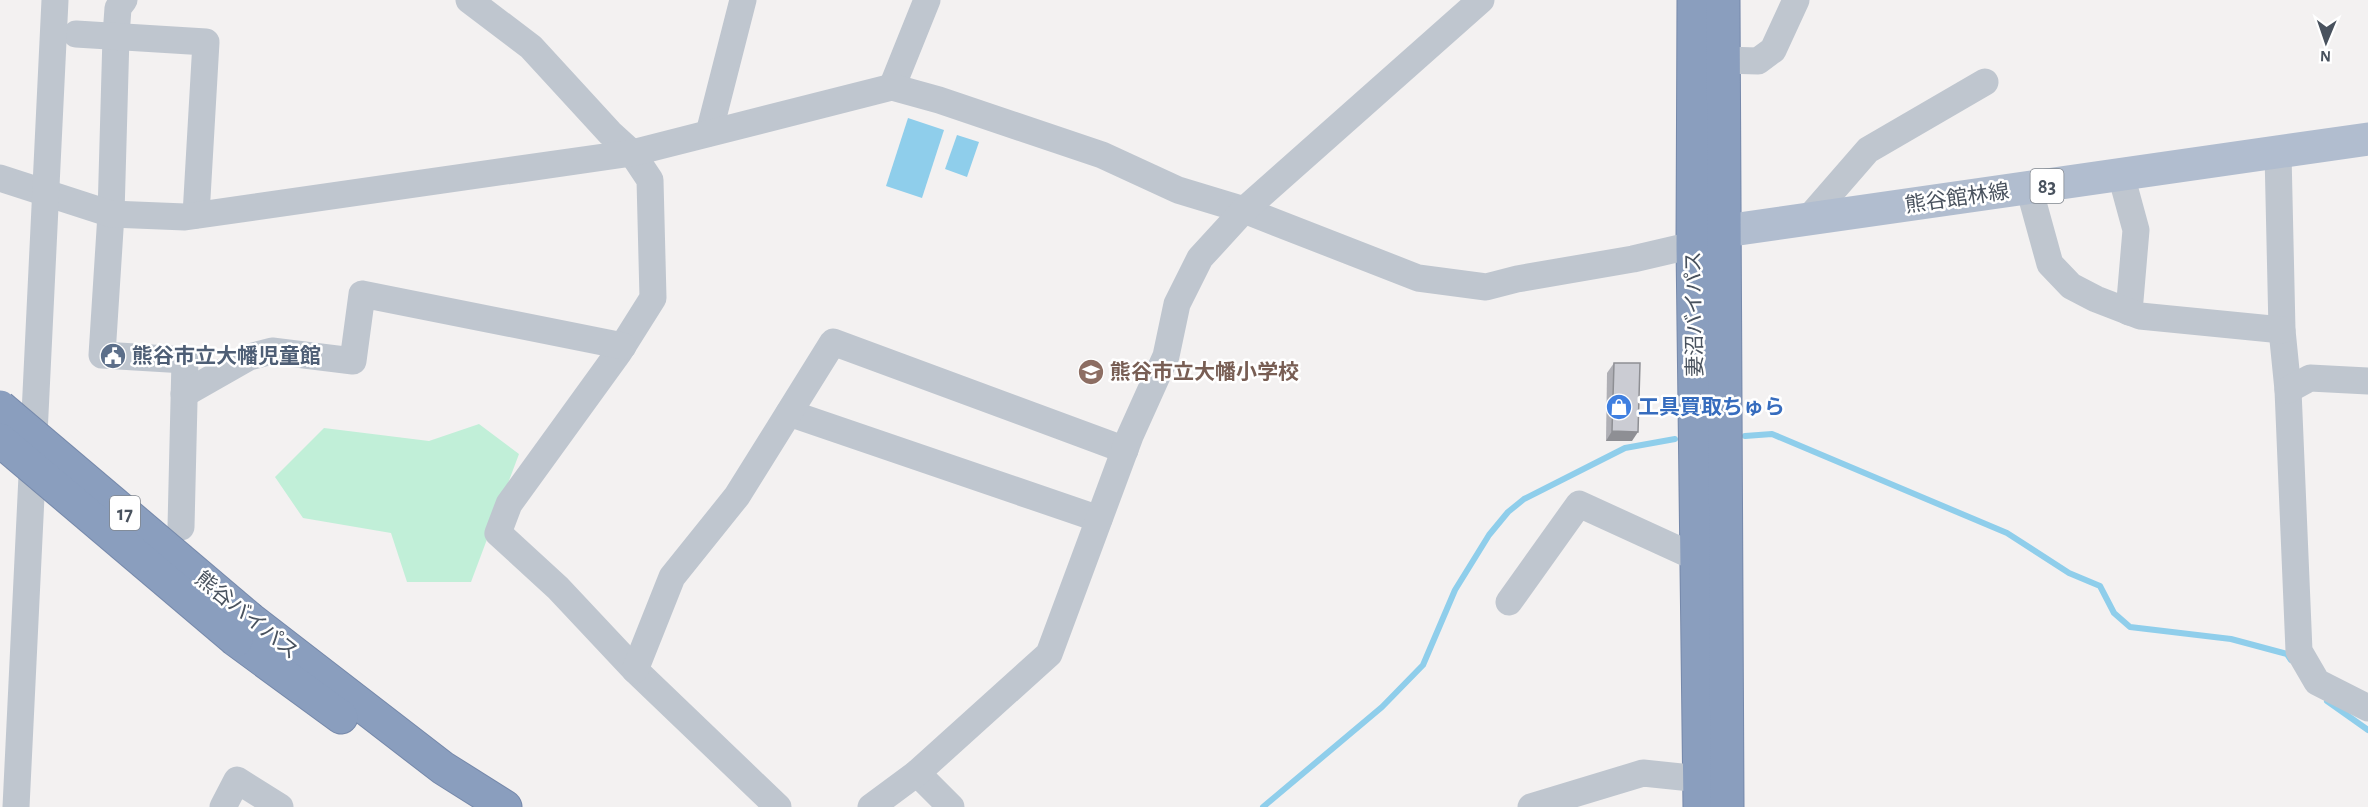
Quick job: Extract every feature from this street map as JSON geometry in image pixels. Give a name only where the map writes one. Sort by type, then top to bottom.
[{"type":"highway","name":"妻沼バイパス","points":[[1694,0],[1693,245],[1697,558],[1714,793]]},
{"type":"highway","name":"妻沼バイパス","points":[[1714,793],[1725,231],[1723,0]]},
{"type":"highway","name":"熊谷バイパス","points":[[0,407],[243,630],[443,768],[506,807]]},
{"type":"highway","name":"熊谷バイパス","points":[[0,440],[467,807]]},
{"type":"main road","name":"熊谷館林線","points":[[1725,231],[2368,139]]},
{"type":"street","points":[[16,807],[55,0]]},
{"type":"street","points":[[123,0],[118,8],[116,36],[111,214],[102,355],[185,360],[181,527]]},
{"type":"street","points":[[470,0],[531,47],[610,133],[632,153],[650,180],[653,298],[622,346],[509,504],[498,534],[558,588],[635,670],[778,807]]},
{"type":"street","points":[[709,133],[742,0]]},
{"type":"street","points":[[892,87],[927,0]]},
{"type":"street","points":[[871,807],[917,773],[1049,654],[1125,450],[1166,356],[1177,304],[1200,258],[1244,210],[1481,0]]},
{"type":"street","points":[[1724,60],[1758,61],[1773,50],[1796,0]]},
{"type":"street","points":[[76,34],[206,42],[196,215]]},
{"type":"street","points":[[1808,219],[1868,150],[1985,82]]},
{"type":"street","points":[[0,178],[111,214],[185,217],[632,153],[892,87],[1102,155],[1178,190],[1244,210],[1418,278],[1486,287],[1693,245],[1725,231]]},
{"type":"street","points":[[2278,153],[2282,330],[2288,390],[2298,651],[2317,682],[2368,708]]},
{"type":"street","points":[[2121,175],[2136,230],[2129,312]]},
{"type":"street","points":[[2029,188],[2050,264],[2071,286],[2096,299],[2140,316],[2282,330]]},
{"type":"street","points":[[184,394],[249,357],[272,351],[353,361],[362,294],[622,346]]},
{"type":"street","points":[[635,670],[672,577],[737,496],[833,342],[1125,450]]},
{"type":"street","points":[[2288,390],[2310,378],[2368,381]]},
{"type":"street","points":[[789,413],[1099,519]]},
{"type":"street","points":[[1509,602],[1579,504],[1697,558]]},
{"type":"street","points":[[917,773],[951,807]]},
{"type":"street","points":[[1531,807],[1643,773],[1714,793]]},
{"type":"street","points":[[223,807],[237,780],[280,807]]},
{"type":"green space","points":[[479,424],[519,454],[471,582],[407,582],[391,533],[303,518],[275,477],[324,428],[429,441]]},
{"type":"water","points":[[908,118],[944,130],[922,198],[886,186]]},
{"type":"water","points":[[957,135],[979,142],[967,177],[945,169]]},
{"type":"building","name":"工具買取ちゅら","points":[[1614,363],[1640,363],[1638,432],[1612,431]]},
{"type":"waterway","points":[[1745,436],[1772,434],[2007,533],[2069,573],[2100,586],[2114,613],[2130,627],[2231,639],[2287,654],[2291,660]]},
{"type":"waterway","points":[[1263,807],[1382,707],[1423,665],[1455,590],[1489,535],[1508,512],[1524,499],[1625,448],[1675,439]]},
{"type":"waterway","points":[[2327,701],[2368,730]]},
{"type":"place","name":"熊谷市立大幡児童館","points":[[113,356]]},
{"type":"place","name":"熊谷市立大幡小学校","points":[[1091,372]]},
{"type":"place","name":"工具買取ちゅら","points":[[1619,407]]}]
